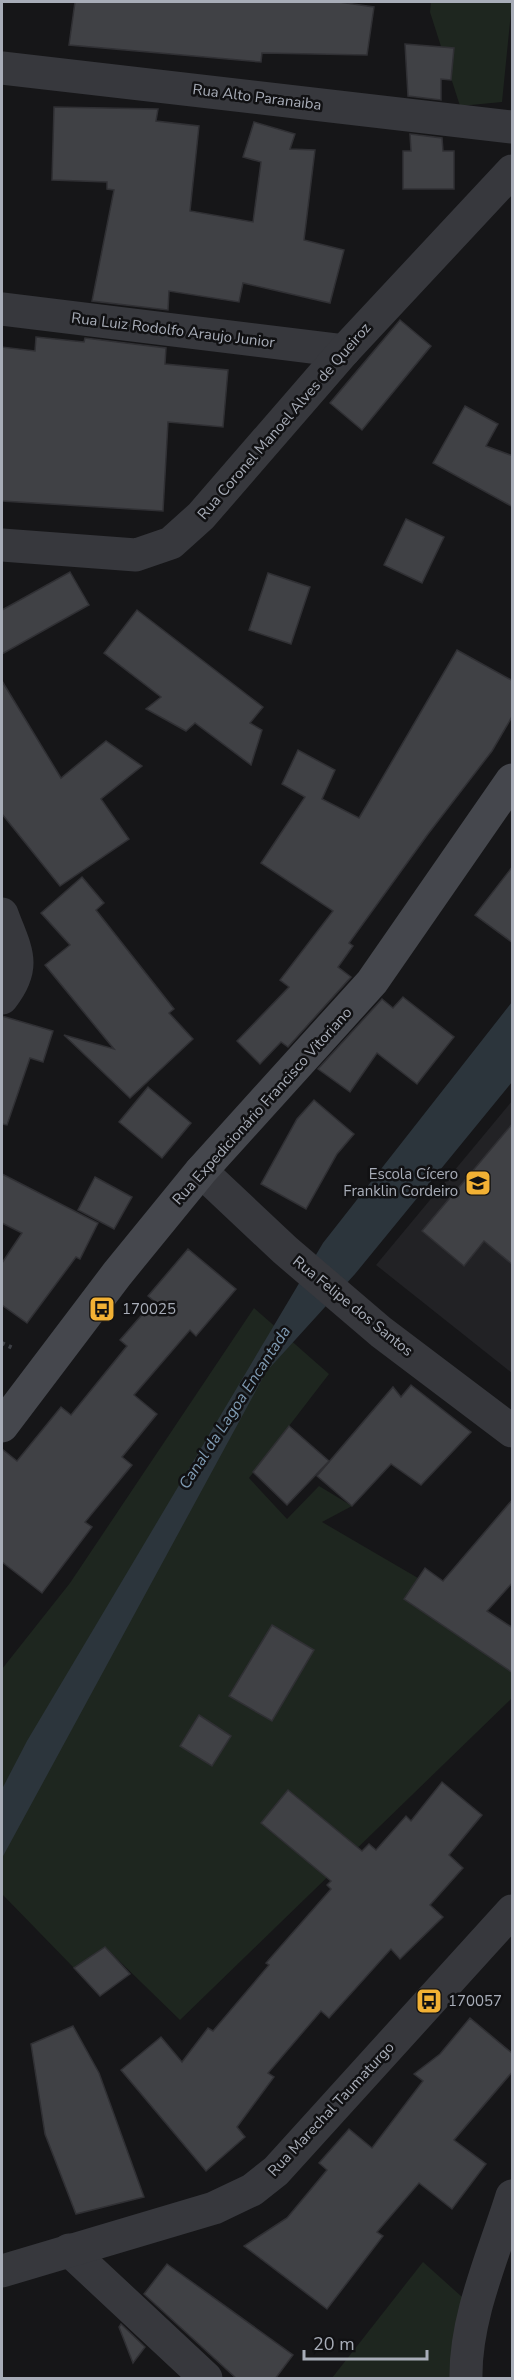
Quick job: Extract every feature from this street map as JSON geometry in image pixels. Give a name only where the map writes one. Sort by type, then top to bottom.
[{"type":"main road","name":"Rua Expedicionário Francisco Vitoriano","points":[[2,1426],[117,1274],[201,1171],[372,981],[513,780]]},
{"type":"street","name":"Rua Alto Paranaiba","points":[[2,68],[513,127]]},
{"type":"street","name":"Rua Coronel Manoel Alves de Queiroz","points":[[2,545],[136,555],[171,543],[201,516],[344,351],[513,171]]},
{"type":"street","name":"Rua Luiz Rodolfo Araujo Junior","points":[[2,309],[344,351]]},
{"type":"street","points":[[2,914],[18,957],[19,966],[15,982],[2,998]]},
{"type":"street","name":"Rua Felipe dos Santos","points":[[201,1171],[285,1250],[381,1332],[513,1431]]},
{"type":"street","name":"Rua Marechal Taumaturgo","points":[[2,2271],[214,2208],[252,2190],[276,2171],[513,1911]]},
{"type":"street","points":[[466,2379],[466,2364],[476,2312],[513,2196]]},
{"type":"street","points":[[69,2250],[206,2379]]},
{"type":"shaded area","points":[[431,2],[512,2],[502,102],[460,106],[430,12]]},
{"type":"shaded area","name":"Escola Cícero Franklin Cordeiro","points":[[512,1101],[512,1373],[376,1265]]},
{"type":"shaded area","points":[[254,1308],[329,1374],[249,1478],[287,1519],[319,1486],[352,1506],[322,1522],[512,1633],[512,1698],[180,2020],[105,1947],[74,1968],[2,1894],[2,1669],[70,1583]]},
{"type":"shaded area","points":[[423,2262],[472,2306],[454,2378],[332,2378]]},
{"type":"water","name":"Canal da Lagoa Encantada","points":[[512,1002],[512,1082],[355,1274],[266,1372],[2,1858],[2,1789],[27,1741],[323,1243]]},
{"type":"building","points":[[75,2],[339,2],[374,7],[367,55],[262,53],[261,62],[69,45]]},
{"type":"building","points":[[405,44],[454,48],[451,80],[441,79],[441,100],[408,96]]},
{"type":"building","points":[[54,107],[158,109],[156,121],[199,126],[190,211],[253,222],[261,162],[243,157],[254,122],[295,134],[290,149],[315,150],[304,240],[344,250],[330,303],[243,283],[239,302],[169,291],[168,310],[92,301],[114,190],[107,189],[107,182],[52,180]]},
{"type":"building","points":[[410,134],[442,138],[443,151],[454,151],[454,189],[403,189],[403,151],[411,151]]},
{"type":"building","points":[[400,320],[431,346],[362,430],[330,403]]},
{"type":"building","points":[[36,337],[84,342],[85,338],[166,348],[165,364],[228,370],[223,427],[168,422],[163,511],[2,501],[2,347],[35,351]]},
{"type":"building","points":[[465,406],[498,424],[486,446],[513,456],[513,507],[433,463]]},
{"type":"building","points":[[406,519],[444,537],[422,583],[384,565]]},
{"type":"building","points":[[70,572],[89,605],[2,654],[2,610]]},
{"type":"building","points":[[268,573],[310,587],[291,644],[249,630]]},
{"type":"building","points":[[137,610],[263,707],[250,723],[262,730],[251,765],[195,723],[186,731],[146,709],[161,697],[104,653]]},
{"type":"building","points":[[457,650],[513,681],[513,715],[492,751],[349,943],[353,946],[338,967],[351,977],[288,1047],[281,1042],[260,1064],[237,1041],[289,987],[280,980],[333,911],[261,863],[305,797],[282,784],[298,750],[335,770],[322,799],[359,818]]},
{"type":"building","points":[[2,681],[61,778],[106,741],[142,766],[101,799],[129,839],[60,886],[2,814]]},
{"type":"building","points":[[513,866],[513,943],[475,915]]},
{"type":"building","points":[[82,877],[104,903],[96,910],[174,1009],[169,1013],[193,1039],[130,1098],[64,1035],[114,1049],[45,965],[70,945],[41,913]]},
{"type":"building","points":[[403,997],[454,1037],[417,1084],[377,1053],[350,1092],[318,1069],[382,999],[393,1008]]},
{"type":"building","points":[[2,1016],[53,1031],[43,1062],[30,1058],[7,1125],[2,1124]]},
{"type":"building","points":[[148,1087],[191,1123],[162,1158],[119,1122]]},
{"type":"building","points":[[314,1100],[354,1134],[337,1154],[306,1209],[261,1184],[297,1119]]},
{"type":"building","points":[[513,1123],[513,1265],[484,1241],[464,1266],[422,1231]]},
{"type":"building","points":[[2,1174],[98,1223],[80,1259],[76,1257],[27,1323],[2,1305],[2,1263],[22,1233],[2,1223]]},
{"type":"building","points":[[95,1177],[132,1197],[114,1229],[78,1210]]},
{"type":"building","points":[[188,1249],[236,1289],[196,1336],[190,1330],[134,1395],[157,1414],[122,1457],[132,1465],[85,1522],[92,1527],[42,1593],[2,1562],[2,1449],[17,1461],[61,1407],[71,1415],[127,1346],[120,1340],[154,1301],[148,1296]]},
{"type":"building","points":[[411,1385],[471,1432],[421,1485],[391,1464],[352,1506],[317,1476],[393,1387],[401,1397]]},
{"type":"building","points":[[289,1426],[329,1461],[287,1505],[253,1472]]},
{"type":"building","points":[[513,1499],[513,1582],[487,1611],[513,1628],[513,1673],[404,1599],[425,1568],[443,1581]]},
{"type":"building","points":[[272,1625],[314,1650],[272,1721],[229,1696]]},
{"type":"building","points":[[199,1715],[231,1736],[212,1766],[180,1746]]},
{"type":"building","points":[[442,1782],[482,1815],[449,1855],[463,1868],[430,1905],[443,1917],[400,1959],[391,1949],[329,2018],[321,2011],[268,2073],[274,2077],[237,2127],[245,2137],[206,2171],[121,2070],[161,2037],[182,2062],[208,2028],[213,2031],[269,1965],[266,1963],[331,1889],[327,1885],[331,1881],[261,1823],[288,1790],[362,1851],[369,1844],[376,1850],[406,1816],[411,1821]]},
{"type":"building","points":[[105,1947],[130,1974],[100,1996],[74,1968]]},
{"type":"building","points":[[470,2018],[513,2054],[513,2071],[454,2140],[486,2164],[452,2209],[419,2183],[377,2232],[383,2236],[327,2309],[244,2246],[287,2218],[327,2170],[319,2163],[349,2129],[372,2148],[423,2081],[414,2074],[440,2054]]},
{"type":"building","points":[[73,2026],[99,2073],[144,2197],[76,2214],[45,2134],[31,2044]]},
{"type":"building","points":[[167,2264],[293,2355],[275,2379],[237,2379],[144,2294]]},
{"type":"building","points":[[121,2324],[145,2347],[133,2363],[119,2327]]},
{"type":"place","name":"Escola Cícero Franklin Cordeiro","points":[[478,1183]]},
{"type":"place","name":"170025","points":[[102,1309]]},
{"type":"place","name":"170057","points":[[429,2001]]}]
